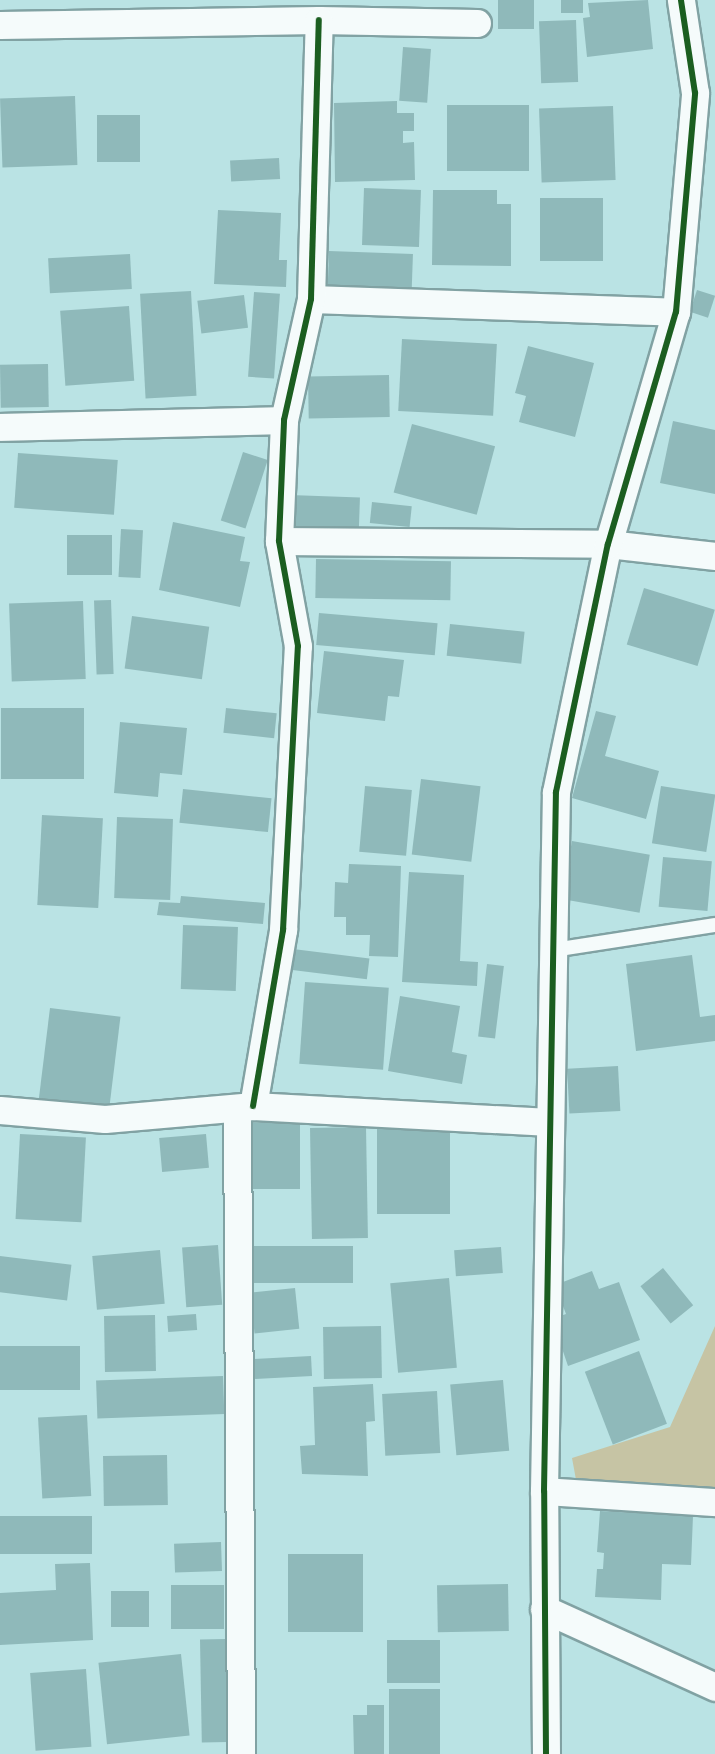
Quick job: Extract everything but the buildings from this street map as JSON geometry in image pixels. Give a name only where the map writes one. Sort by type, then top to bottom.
[{"type":"street","points":[[546,1754],[544,1491],[556,792],[608,544],[676,312],[705,94],[681,0]]},
{"type":"street","points":[[0,25],[320,20],[477,24]]},
{"type":"street","points":[[241,1754],[245,1109],[283,930],[298,646],[279,541],[284,420],[311,299],[320,20]]},
{"type":"street","points":[[311,299],[676,312]]},
{"type":"street","points":[[0,426],[284,420]]},
{"type":"street","points":[[279,541],[608,544],[715,556]]},
{"type":"street","points":[[0,1110],[105,1119],[245,1109],[550,1122]]},
{"type":"street","points":[[544,1491],[715,1502]]},
{"type":"street","points":[[544,1609],[715,1688]]},
{"type":"lane","points":[[553,950],[715,925]]},
{"type":"shaded area","points":[[715,1326],[715,1502],[579,1496],[572,1458],[670,1427]]},
{"type":"cycle path","points":[[546,1754],[544,1491],[556,792],[608,544],[676,312],[695,93],[681,0]]},
{"type":"cycle path","points":[[253,1106],[283,930],[298,646],[279,541],[284,420],[311,299],[319,20]]}]
